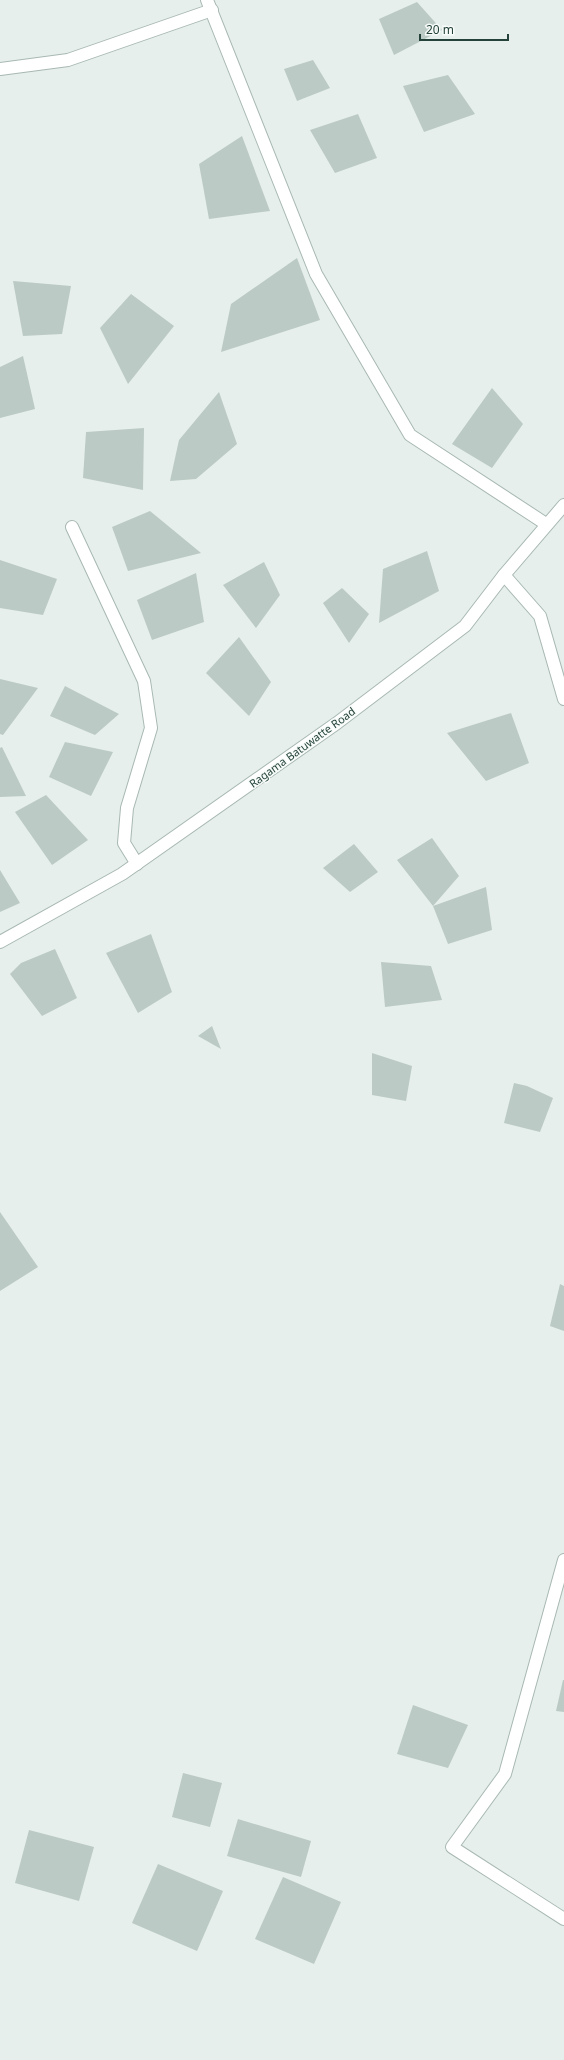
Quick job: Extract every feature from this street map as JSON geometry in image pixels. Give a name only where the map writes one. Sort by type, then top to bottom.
[{"type":"street","points":[[0,69],[68,60],[209,5],[316,274],[410,435],[546,524]]},
{"type":"street","name":"Ragama Batuwatte Road","points":[[0,942],[122,874],[137,864],[337,722],[466,626],[504,575],[546,524],[564,505]]},
{"type":"street","points":[[72,527],[144,681],[151,728],[127,808],[124,843],[137,864]]},
{"type":"street","points":[[504,575],[540,616],[564,700]]},
{"type":"street","points":[[564,1560],[505,1774],[452,1847],[564,1918]]},
{"type":"building","points":[[417,2],[442,30],[394,55],[379,19]]},
{"type":"building","points":[[313,60],[330,88],[297,101],[284,69]]},
{"type":"building","points":[[448,75],[475,114],[424,132],[403,86]]},
{"type":"building","points":[[358,114],[377,158],[335,173],[310,130]]},
{"type":"building","points":[[242,136],[270,211],[209,219],[199,164]]},
{"type":"building","points":[[297,258],[320,320],[221,352],[231,304]]},
{"type":"building","points":[[13,281],[71,286],[62,334],[23,336]]},
{"type":"building","points":[[131,294],[174,326],[128,384],[100,328]]},
{"type":"building","points":[[23,356],[35,409],[0,418],[0,367]]},
{"type":"building","points":[[492,388],[523,424],[492,468],[452,444]]},
{"type":"building","points":[[219,392],[237,444],[196,479],[170,481],[179,440]]},
{"type":"building","points":[[144,428],[143,490],[83,478],[86,432]]},
{"type":"building","points":[[150,511],[201,553],[128,571],[112,527]]},
{"type":"building","points":[[427,551],[439,591],[379,623],[383,569]]},
{"type":"building","points":[[0,560],[57,579],[43,615],[0,608]]},
{"type":"building","points":[[264,562],[280,595],[256,628],[223,585]]},
{"type":"building","points":[[196,573],[204,622],[152,640],[137,600]]},
{"type":"building","points":[[342,588],[369,614],[349,643],[323,603]]},
{"type":"building","points":[[239,637],[271,682],[249,716],[206,673]]},
{"type":"building","points":[[0,679],[38,688],[3,735],[0,734]]},
{"type":"building","points":[[65,686],[119,714],[95,735],[50,716]]},
{"type":"building","points":[[511,713],[529,763],[486,781],[447,733]]},
{"type":"building","points":[[65,742],[113,752],[91,796],[49,777]]},
{"type":"building","points":[[2,747],[26,796],[0,797],[0,748]]},
{"type":"building","points":[[46,795],[88,840],[52,865],[15,812]]},
{"type":"building","points":[[432,838],[459,876],[433,906],[397,860]]},
{"type":"building","points":[[354,844],[378,872],[350,892],[323,868]]},
{"type":"building","points":[[0,870],[20,903],[0,912]]},
{"type":"building","points":[[486,887],[492,930],[448,944],[433,906]]},
{"type":"building","points":[[151,934],[172,992],[138,1013],[106,953]]},
{"type":"building","points":[[55,949],[77,998],[42,1016],[10,974],[21,963]]},
{"type":"building","points":[[381,962],[431,966],[442,1000],[385,1007]]},
{"type":"building","points":[[212,1026],[221,1049],[198,1036]]},
{"type":"building","points":[[372,1053],[412,1066],[406,1101],[372,1095]]},
{"type":"building","points":[[514,1083],[527,1086],[553,1098],[540,1132],[504,1123]]},
{"type":"building","points":[[0,1212],[38,1267],[0,1291]]},
{"type":"building","points":[[560,1284],[564,1286],[564,1331],[550,1326]]},
{"type":"building","points":[[564,1680],[564,1712],[556,1711]]},
{"type":"building","points":[[413,1705],[468,1725],[448,1768],[397,1754]]},
{"type":"building","points":[[183,1773],[222,1783],[210,1827],[172,1817]]},
{"type":"building","points":[[238,1819],[311,1841],[301,1877],[227,1856]]},
{"type":"building","points":[[29,1830],[94,1847],[79,1901],[15,1883]]},
{"type":"building","points":[[158,1864],[223,1891],[197,1951],[132,1923]]},
{"type":"building","points":[[283,1877],[341,1902],[314,1964],[255,1939]]}]
